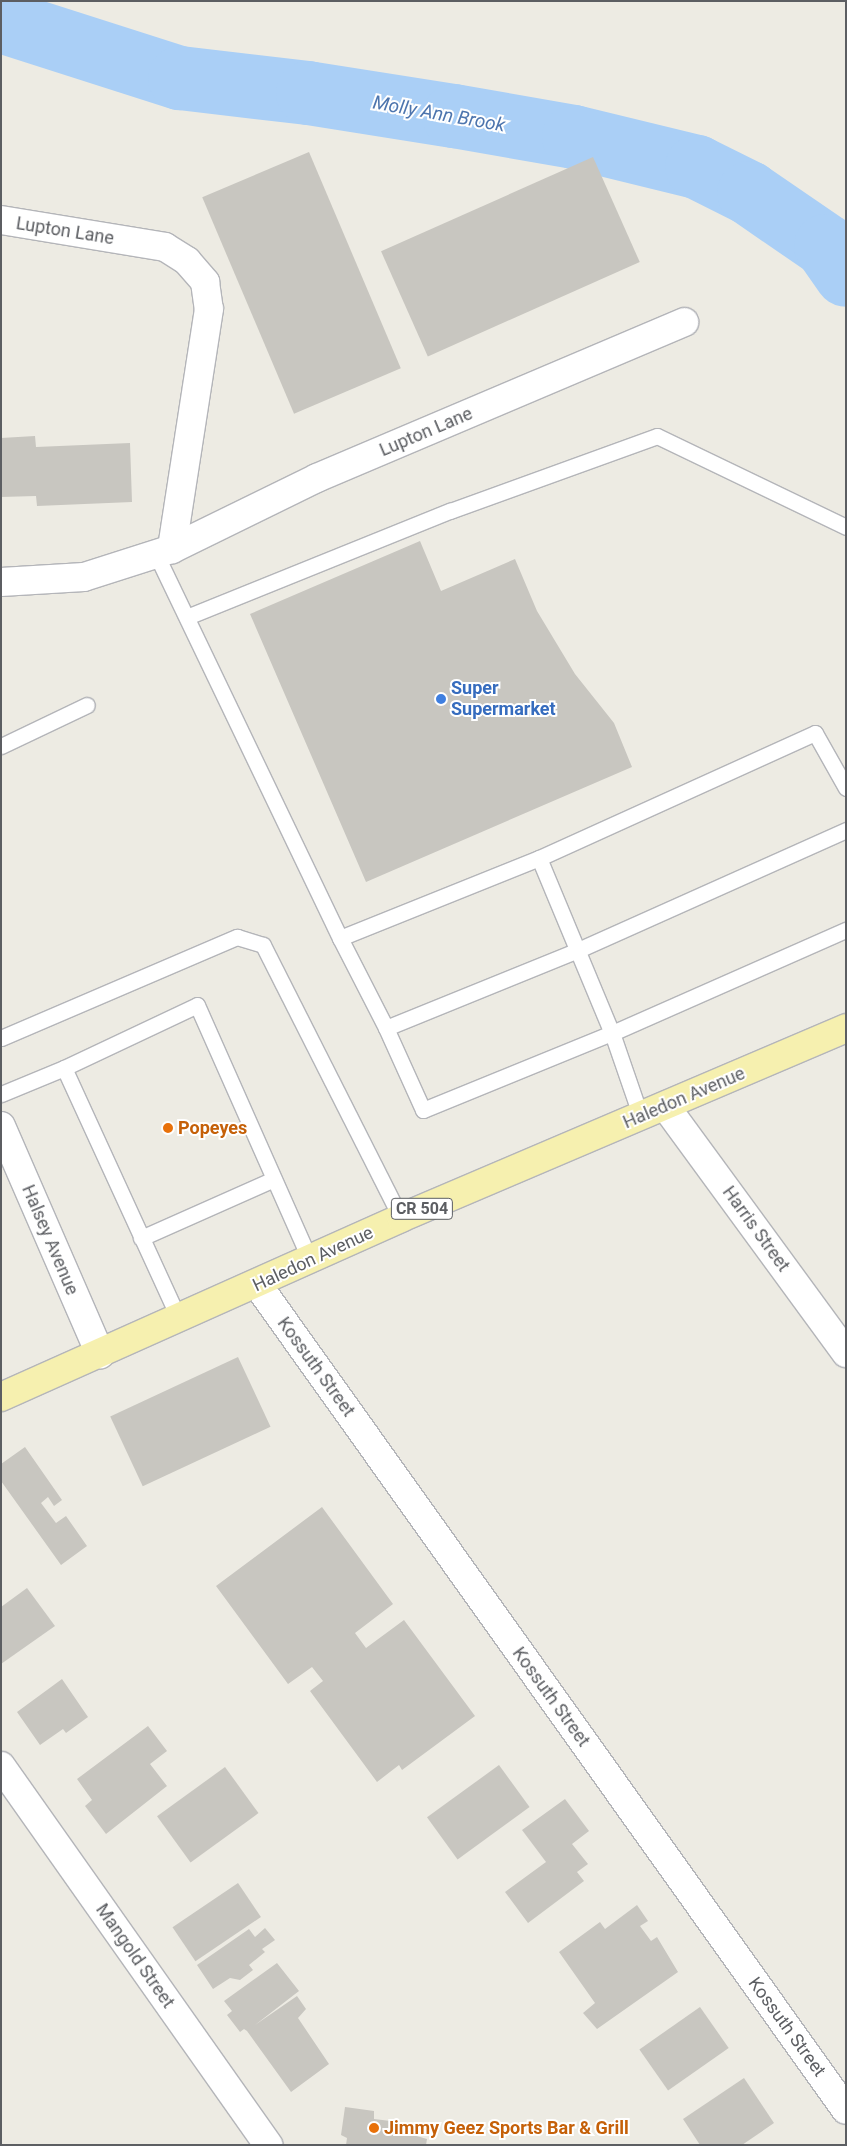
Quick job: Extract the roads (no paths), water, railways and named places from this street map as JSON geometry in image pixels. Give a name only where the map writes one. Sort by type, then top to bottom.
[{"type":"main road","name":"Haledon Avenue","points":[[1,1398],[401,1218],[666,1107],[846,1028]]},
{"type":"street","name":"Lupton Lane","points":[[1,220],[164,247],[187,261],[205,282],[209,309],[164,552]]},
{"type":"street","name":"Lupton Lane","points":[[1,582],[84,577],[164,552],[317,478],[684,322]]},
{"type":"street","name":"Harris Street","points":[[666,1107],[846,1352]]},
{"type":"street","name":"Halsey Avenue","points":[[1,1126],[100,1354]]},
{"type":"street","name":"Kossuth Street","points":[[257,1284],[846,2110]]},
{"type":"street","name":"Mangold Street","points":[[1,1766],[268,2145]]},
{"type":"lane","points":[[187,617],[450,511],[657,436],[846,527]]},
{"type":"lane","points":[[164,552],[187,617],[340,938],[386,1028],[422,1110],[612,1033],[846,930]]},
{"type":"lane","points":[[1,746],[87,705]]},
{"type":"lane","points":[[340,938],[539,858],[816,733],[846,788]]},
{"type":"lane","points":[[386,1028],[578,950],[846,830]]},
{"type":"lane","points":[[539,858],[612,1033],[641,1117]]},
{"type":"lane","points":[[1,1038],[237,937],[263,946],[401,1218]]},
{"type":"lane","points":[[1,1094],[64,1068],[196,1005],[310,1260]]},
{"type":"lane","points":[[64,1068],[179,1319]]},
{"type":"lane","points":[[141,1238],[274,1179]]},
{"type":"waterway","name":"Molly Ann Brook","points":[[1,21],[180,78],[308,93],[454,116],[574,137],[697,167],[749,193],[826,246],[846,275]]},
{"type":"place","name":"Super Supermarket","points":[[441,699]]},
{"type":"place","name":"Popeyes","points":[[168,1128]]},
{"type":"place","name":"Jimmy Geez Sports Bar & Grill","points":[[374,2128]]}]
